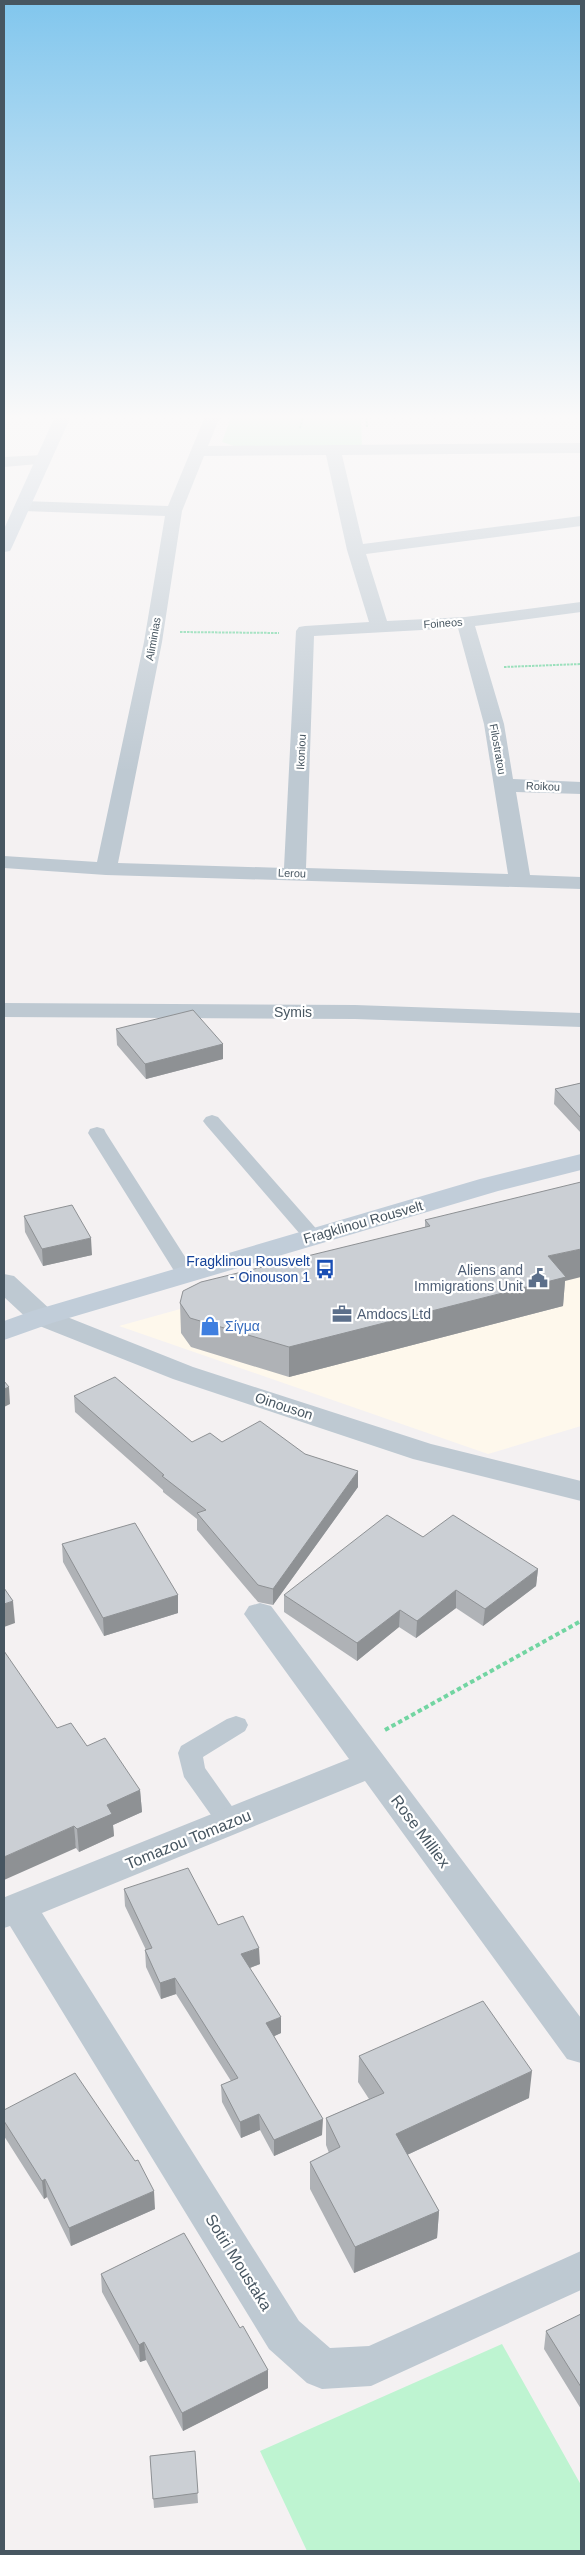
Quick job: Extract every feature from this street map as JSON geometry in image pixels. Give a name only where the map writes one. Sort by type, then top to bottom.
[{"type":"street","points":[[4,547],[10,533]]},
{"type":"street","name":"Aliminias","points":[[106,869],[155,632],[171,533]]},
{"type":"street","points":[[352,533],[380,627]]},
{"type":"street","points":[[356,550],[486,533]]},
{"type":"street","name":"Foineos","points":[[305,631],[465,622],[581,607]]},
{"type":"street","name":"Filostratou","points":[[465,622],[494,724],[520,880]]},
{"type":"street","name":"Ikoniou","points":[[295,873],[306,645],[305,631]]},
{"type":"street","name":"Roikou","points":[[504,785],[581,788]]},
{"type":"street","name":"Lerou","points":[[4,862],[106,869],[295,873],[581,883]]},
{"type":"street","name":"Symis","points":[[4,1010],[355,1012],[581,1020]]},
{"type":"street","name":"Fragklinou Rousvelt","points":[[4,1331],[42,1317],[489,1185],[581,1162]]},
{"type":"street","name":"Oinouson","points":[[4,1282],[42,1317],[183,1373],[424,1452],[581,1491]]},
{"type":"street","name":"Rose Milliex","points":[[260,1614],[581,2047]]},
{"type":"street","name":"Tomazou Tomazou","points":[[11,1910],[230,1822],[367,1758]]},
{"type":"street","name":"Sotiri Moustaka","points":[[11,1910],[284,2335],[322,2369],[371,2366],[581,2270]]},
{"type":"lane","points":[[212,1122],[313,1237]]},
{"type":"lane","points":[[97,1133],[186,1274]]},
{"type":"lane","points":[[230,1822],[193,1770],[190,1753],[236,1725]]},
{"type":"path","points":[[155,632],[269,634],[305,631]]},
{"type":"path","points":[[478,669],[581,664]]},
{"type":"path","points":[[367,1758],[390,1726],[581,1621]]},
{"type":"shaded area","points":[[581,1198],[581,1426],[488,1454],[119,1326]]},
{"type":"green space","points":[[502,2344],[581,2485],[581,2551],[307,2551],[260,2451]]},
{"type":"building","points":[[193,1010],[223,1044],[145,1064],[116,1029]]},
{"type":"building","points":[[581,1083],[581,1118],[555,1089]]},
{"type":"building","points":[[581,1182],[581,1249],[548,1256],[566,1277],[289,1347],[190,1318],[180,1303],[183,1291],[201,1282],[430,1226],[425,1220]]},
{"type":"building","points":[[72,1205],[91,1238],[42,1249],[24,1216]]},
{"type":"building","points":[[115,1377],[192,1442],[210,1433],[222,1442],[260,1421],[305,1454],[358,1471],[273,1589],[258,1585],[197,1513],[206,1510],[162,1476],[164,1475],[74,1396]]},
{"type":"building","points":[[4,1381],[9,1387],[4,1389]]},
{"type":"building","points":[[387,1515],[423,1537],[453,1515],[538,1569],[485,1609],[456,1590],[417,1621],[400,1610],[357,1643],[284,1595]]},
{"type":"building","points":[[135,1523],[178,1595],[103,1618],[62,1544]]},
{"type":"building","points":[[4,1588],[13,1601],[4,1604]]},
{"type":"building","points":[[4,1651],[57,1728],[71,1723],[87,1746],[105,1738],[140,1790],[107,1805],[112,1814],[77,1829],[74,1826],[4,1857]]},
{"type":"building","points":[[188,1868],[218,1925],[243,1916],[259,1948],[241,1954],[281,2017],[266,2023],[323,2119],[274,2140],[259,2114],[240,2122],[221,2085],[238,2078],[175,1978],[160,1983],[145,1950],[152,1948],[124,1889]]},
{"type":"building","points":[[483,2001],[532,2071],[396,2134],[439,2211],[355,2247],[310,2162],[340,2147],[326,2118],[384,2093],[359,2056]]},
{"type":"building","points":[[75,2073],[135,2161],[138,2160],[154,2191],[69,2228],[45,2179],[42,2181],[4,2121],[4,2110]]},
{"type":"building","points":[[184,2233],[240,2328],[243,2326],[268,2370],[182,2413],[144,2342],[139,2345],[101,2274]]},
{"type":"building","points":[[581,2314],[581,2387],[546,2331]]},
{"type":"building","points":[[195,2451],[198,2493],[153,2499],[150,2456]]},
{"type":"place","name":"Fragklinou Rousvelt - Oinouson 1","points":[[325,1269]]},
{"type":"place","name":"Aliens and Immigrations Unit","points":[[538,1278]]},
{"type":"place","name":"Amdocs Ltd","points":[[342,1314]]},
{"type":"place","name":"Σίγμα","points":[[210,1326]]}]
